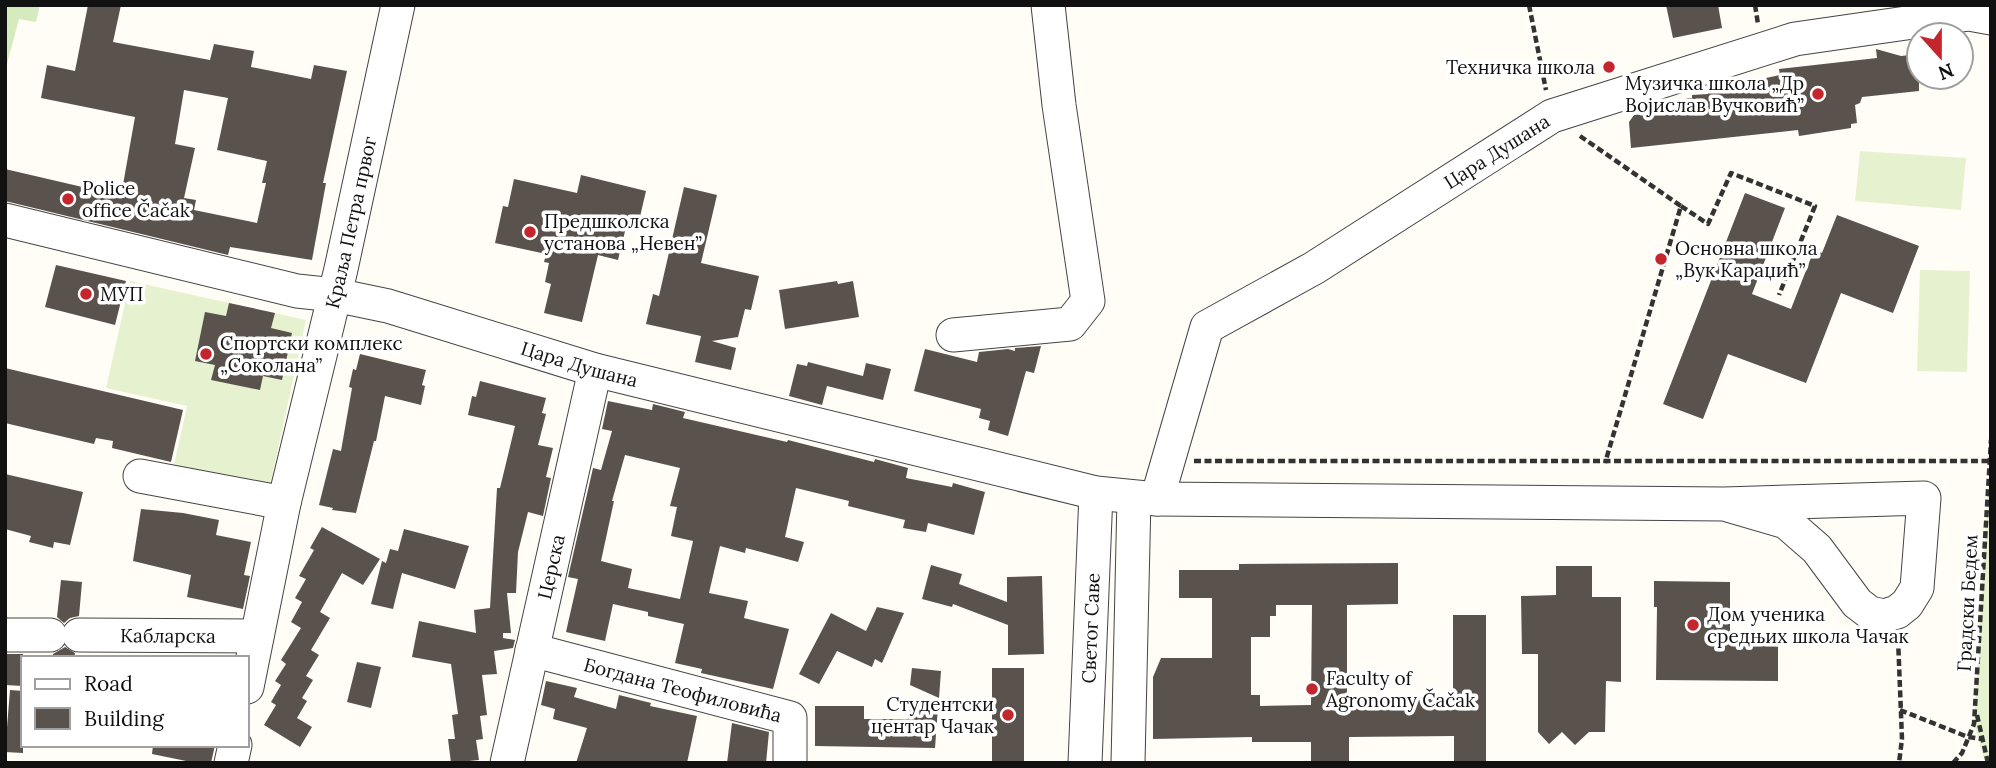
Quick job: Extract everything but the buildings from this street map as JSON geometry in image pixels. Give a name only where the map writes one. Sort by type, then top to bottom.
[{"type":"street","name":"Краља Петра првог","points":[[248,682],[284,503],[324,331],[335,296],[398,5]]},
{"type":"street","points":[[953,335],[1070,324],[1088,301],[1059,105],[1048,5]]},
{"type":"street","name":"Цара Душана","points":[[1146,499],[1168,461],[1207,327],[1314,268],[1552,116],[1795,39],[1969,14],[1991,18]]},
{"type":"street","name":"Цара Душана","points":[[5,220],[297,291],[388,306],[595,370],[1096,492],[1146,499],[1724,503],[1924,498],[1917,588],[1907,604],[1897,612],[1884,616],[1870,613],[1863,608],[1817,550],[1786,522],[1724,503]]},
{"type":"street","name":"Церска","points":[[508,763],[595,370]]},
{"type":"street","points":[[140,476],[284,503]]},
{"type":"street","name":"Светог Саве","points":[[1085,763],[1096,492]]},
{"type":"street","name":"Светог Саве","points":[[1128,763],[1146,499]]},
{"type":"street","name":"Кабларска","points":[[5,635],[257,636]]},
{"type":"street","name":"Богдана Теофиловића","points":[[532,650],[790,718],[790,763]]},
{"type":"path","points":[[1529,5],[1552,116],[1708,224],[1731,173],[1815,206],[1779,295]]},
{"type":"path","points":[[1605,463],[1681,206]]},
{"type":"path","name":"Градски Бедем","points":[[1953,763],[1962,753],[1974,724],[1991,440]]},
{"type":"path","points":[[1168,461],[1990,461]]},
{"type":"path","points":[[1897,612],[1902,739],[1899,763]]},
{"type":"path","points":[[1975,707],[1988,763]]},
{"type":"path","points":[[1900,710],[1968,737],[1982,739]]},
{"type":"green space","points":[[5,5],[40,5],[36,22],[19,19],[5,71]]},
{"type":"green space","points":[[1860,151],[1966,158],[1961,210],[1855,201]]},
{"type":"green space","points":[[1920,270],[1970,271],[1967,372],[1917,371]]},
{"type":"green space","name":"Спортски комплекс „Соколана”","points":[[130,281],[306,320],[269,490],[173,469],[187,406],[106,388]]},
{"type":"green space","points":[[1991,440],[1991,763],[1985,763],[1974,724]]},
{"type":"place","name":"Техничка школа","points":[[1609,67]]},
{"type":"place","name":"Музичка школа „Др Војислав Вучковић”","points":[[1818,94]]},
{"type":"place","name":"Police office Čačak","points":[[68,199]]},
{"type":"place","name":"Предшколска установа „Невен”","points":[[530,232]]},
{"type":"place","name":"Основна школа „Вук Караџић”","points":[[1661,259]]},
{"type":"place","name":"МУП","points":[[86,294]]},
{"type":"place","name":"Спортски комплекс „Соколана”","points":[[206,354]]},
{"type":"place","name":"Дом ученика средњих школа Чачак","points":[[1693,625]]},
{"type":"place","name":"Faculty of Agronomy Čačak","points":[[1312,689]]},
{"type":"place","name":"Студентски центар Чачак","points":[[1008,715]]}]
